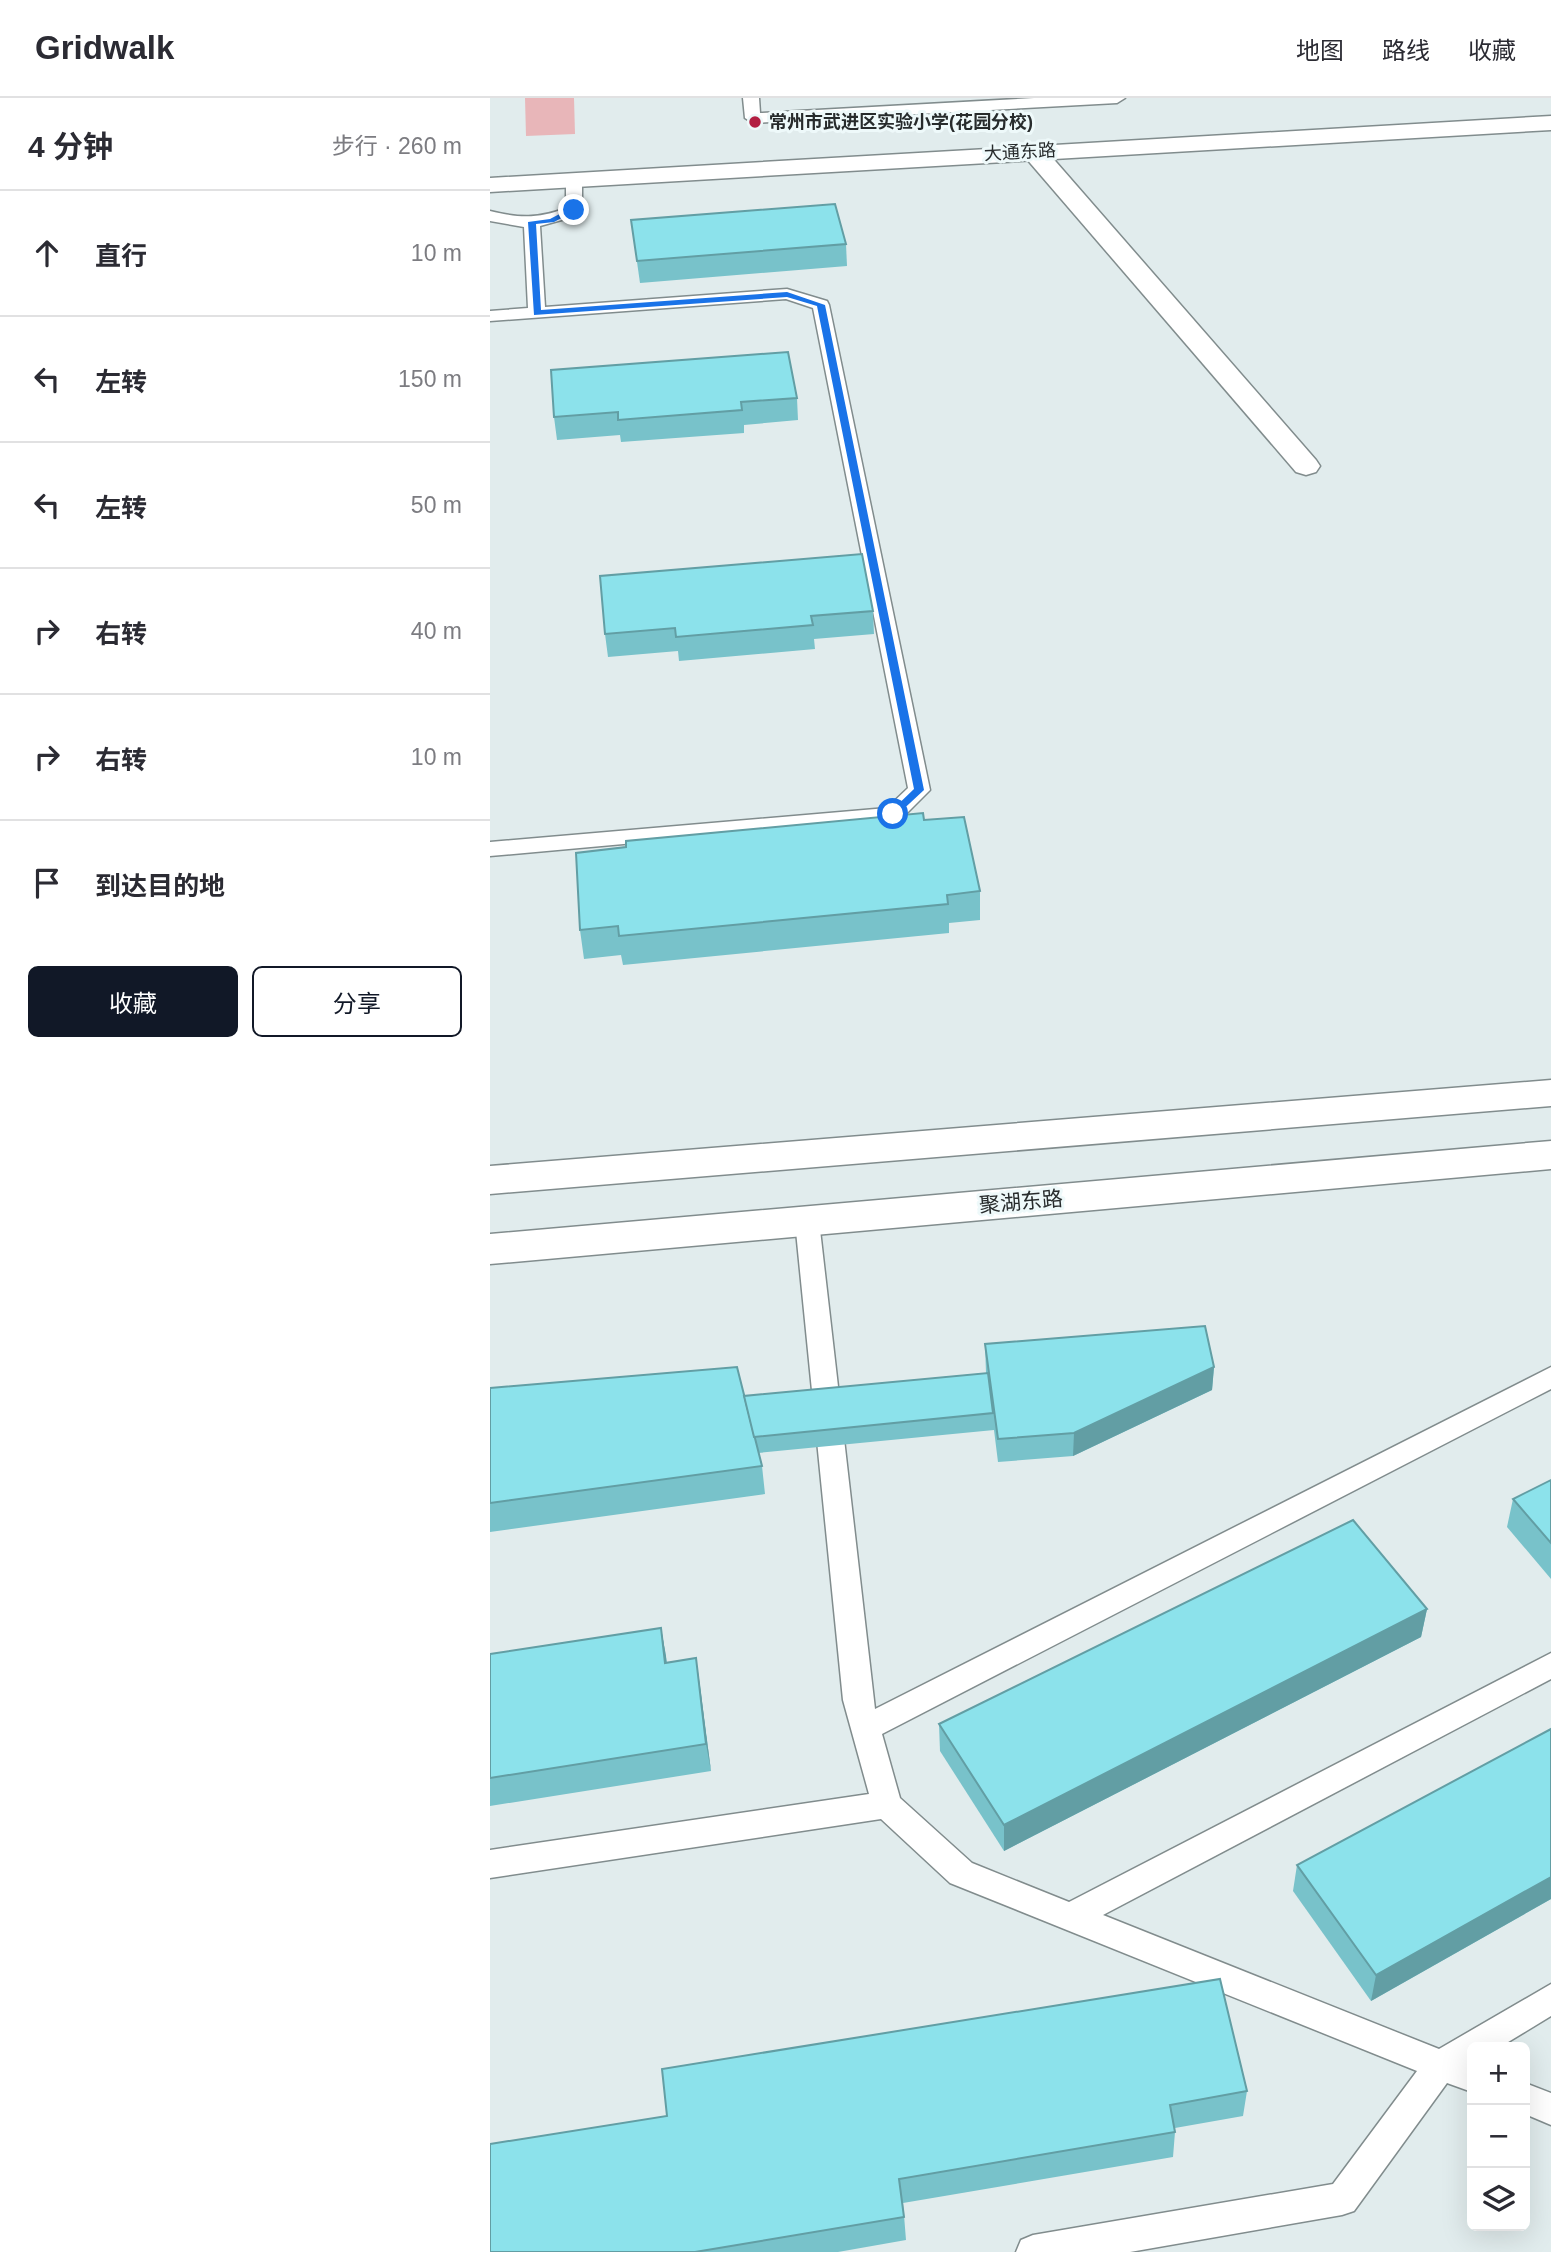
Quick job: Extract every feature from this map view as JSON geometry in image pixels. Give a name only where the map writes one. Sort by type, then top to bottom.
[{"type":"street","name":"大通东路","points":[[490,185],[1551,123]]},
{"type":"street","points":[[1034,152],[1306,466]]},
{"type":"street","points":[[490,1180],[1551,1093]]},
{"type":"street","name":"聚湖东路","points":[[490,1250],[1551,1154]]},
{"type":"lane","points":[[751,98],[753,118],[964,102],[1117,98]]},
{"type":"lane","points":[[490,216],[509,223],[551,221],[574,210],[574,179]]},
{"type":"lane","points":[[532,222],[537,313]]},
{"type":"lane","points":[[490,316],[787,294],[821,305],[919,790],[893,814],[490,849]]},
{"type":"lane","points":[[807,1221],[858,1700],[887,1805],[961,1873],[1467,2075]]},
{"type":"lane","points":[[866,1728],[1551,1377]]},
{"type":"lane","points":[[1070,1917],[1551,1665]]},
{"type":"lane","points":[[490,1864],[887,1805]]},
{"type":"lane","points":[[1033,2252],[1342,2199],[1441,2065],[1551,1999]]},
{"type":"lane","points":[[1530,2100],[1551,2109]]},
{"type":"shaded area","points":[[525,98],[574,98],[575,134],[526,136]]},
{"type":"building","points":[[835,204],[846,244],[637,261],[631,220]]},
{"type":"building","points":[[788,352],[797,398],[741,402],[742,410],[618,420],[618,412],[554,417],[551,370]]},
{"type":"building","points":[[862,554],[873,611],[811,616],[813,625],[676,637],[675,628],[605,634],[600,576]]},
{"type":"building","points":[[923,813],[924,820],[964,817],[980,891],[947,895],[948,904],[619,936],[618,926],[580,930],[576,853],[626,847],[626,841]]},
{"type":"building","points":[[1205,1326],[1214,1367],[1074,1433],[998,1439],[985,1344]]},
{"type":"building","points":[[737,1367],[762,1466],[490,1503],[490,1388]]},
{"type":"building","points":[[988,1373],[993,1413],[754,1437],[744,1396]]},
{"type":"building","points":[[1551,1480],[1551,1543],[1513,1499]]},
{"type":"building","points":[[1353,1520],[1427,1609],[1004,1825],[939,1724]]},
{"type":"building","points":[[661,1628],[665,1663],[696,1658],[706,1744],[490,1778],[490,1654]]},
{"type":"building","points":[[1551,1729],[1551,1877],[1376,1975],[1297,1865]]},
{"type":"building","points":[[1220,1979],[1247,2091],[1170,2105],[1175,2132],[899,2179],[904,2217],[695,2252],[490,2252],[490,2144],[667,2116],[662,2069]]},
{"type":"place","name":"常州市武进区实验小学(花园分校)","points":[[755,122]]},
{"type":"route","points":[[574,210],[551,221],[532,222],[537,313],[787,294],[821,305],[919,790],[893,814]]}]
